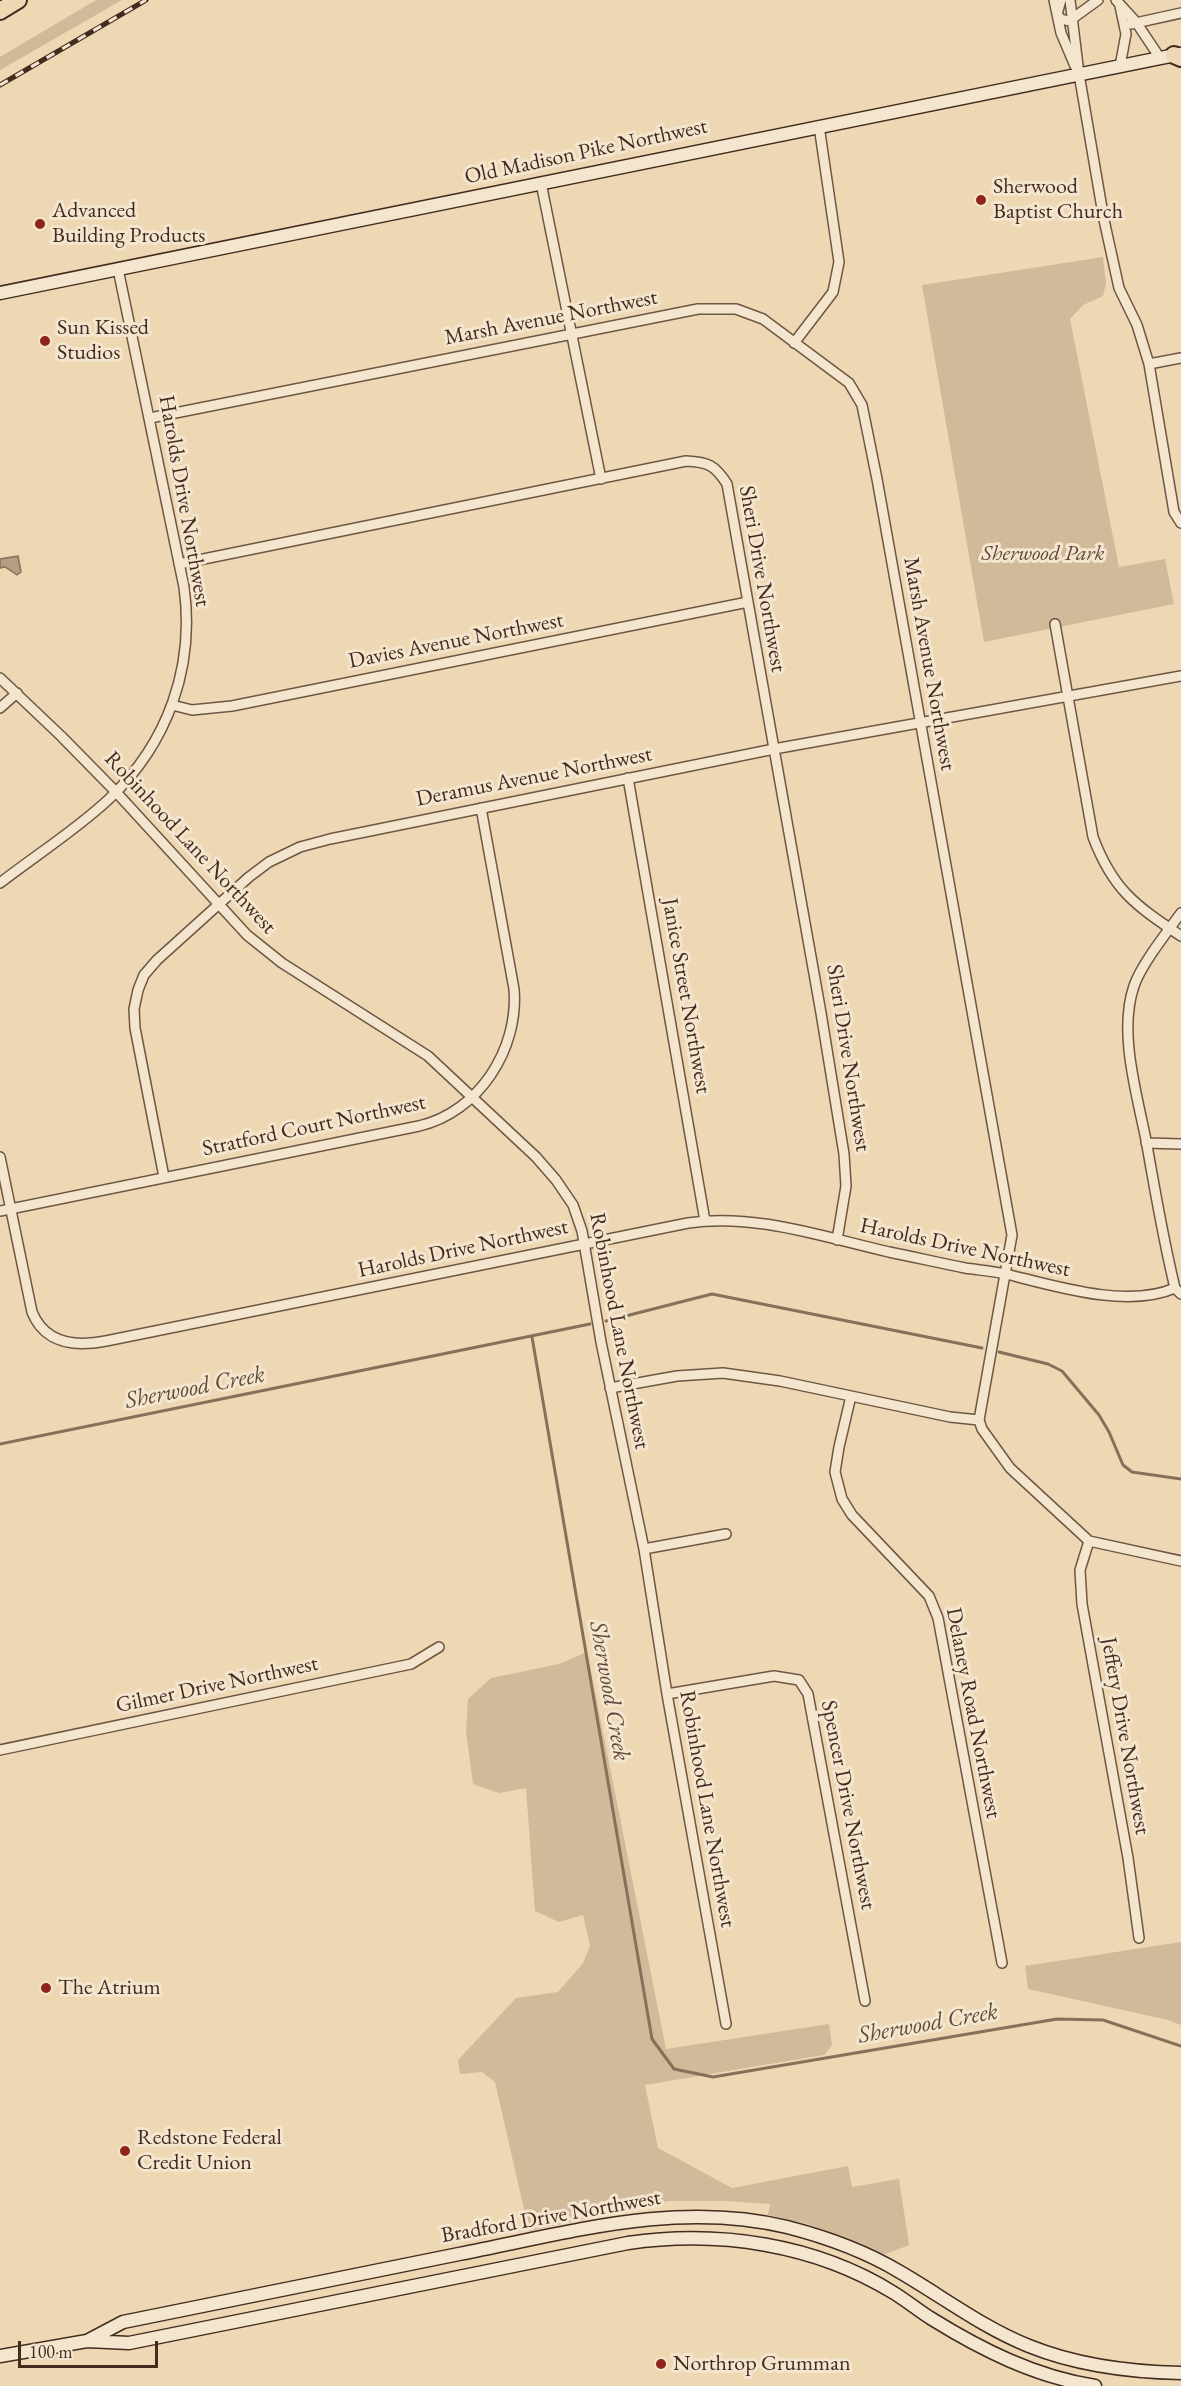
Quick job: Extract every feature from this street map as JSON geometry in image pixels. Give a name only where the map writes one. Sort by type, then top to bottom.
[{"type":"highway","points":[[0,11],[18,0]]},
{"type":"main road","name":"Old Madison Pike Northwest","points":[[0,293],[1174,56]]},
{"type":"main road","name":"Bradford Drive Northwest","points":[[87,2341],[123,2322],[409,2264],[630,2221],[705,2216],[785,2227],[848,2246],[900,2271],[964,2313],[1030,2347],[1101,2366],[1146,2372],[1181,2373]]},
{"type":"main road","name":"Bradford Drive Northwest","points":[[0,2356],[87,2341],[129,2343],[628,2243],[658,2239],[704,2238],[776,2247],[803,2253],[838,2266],[893,2293],[931,2319],[1023,2367],[1095,2386]]},
{"type":"street","points":[[1054,0],[1061,33],[1079,74]]},
{"type":"street","points":[[1057,14],[1061,0]]},
{"type":"street","points":[[1070,0],[1079,74],[1104,220],[1119,288],[1137,325],[1149,364],[1174,512],[1181,523]]},
{"type":"street","points":[[1057,14],[1064,20],[1073,19],[1098,0]]},
{"type":"street","points":[[1118,3],[1174,56]]},
{"type":"street","points":[[1118,3],[1126,34],[1120,66]]},
{"type":"street","points":[[1124,25],[1181,13]]},
{"type":"street","points":[[794,343],[832,292],[839,262],[819,126]]},
{"type":"street","points":[[541,183],[601,479]]},
{"type":"street","name":"Harolds Drive Northwest","points":[[0,883],[99,808],[116,792],[156,742],[181,678],[186,646],[186,606],[150,418],[118,269]]},
{"type":"street","name":"Marsh Avenue Northwest","points":[[150,418],[698,309],[736,309],[763,319],[849,384],[862,405],[881,502],[1012,1235],[979,1420]]},
{"type":"street","points":[[1149,364],[1181,358]]},
{"type":"street","name":"Sheri Drive Northwest","points":[[179,564],[687,461],[704,462],[718,470],[727,484],[845,1161],[845,1197],[837,1240]]},
{"type":"street","name":"Davies Avenue Northwest","points":[[172,705],[192,710],[232,706],[748,602]]},
{"type":"street","points":[[1055,624],[1093,837],[1104,865],[1119,887],[1147,913],[1181,936]]},
{"type":"street","name":"Deramus Avenue Northwest","points":[[164,1178],[135,1028],[135,999],[140,982],[150,967],[269,862],[300,847],[628,778],[774,749],[1181,676]]},
{"type":"street","name":"Robinhood Lane Northwest","points":[[0,678],[116,792],[247,935],[270,955],[414,1045],[444,1069],[536,1157],[556,1180],[577,1214],[585,1244],[610,1388],[644,1549],[667,1694],[726,2024]]},
{"type":"street","points":[[0,708],[16,693]]},
{"type":"street","name":"Janice Street Northwest","points":[[628,778],[705,1221]]},
{"type":"street","name":"Stratford Court Northwest","points":[[0,1211],[429,1124],[448,1115],[472,1096],[503,1055],[511,1034],[515,1013],[514,989],[481,808]]},
{"type":"street","points":[[1178,1291],[1160,1224],[1133,1073],[1129,1014],[1134,985],[1181,913]]},
{"type":"street","points":[[1146,1143],[1181,1144]]},
{"type":"street","name":"Harolds Drive Northwest","points":[[0,1157],[34,1319],[42,1329],[56,1339],[80,1345],[585,1244],[726,1219],[1005,1274],[1091,1294],[1148,1295],[1178,1291]]},
{"type":"street","points":[[610,1388],[676,1376],[723,1373],[780,1381],[950,1417],[979,1420],[982,1429],[1010,1468],[1089,1541],[1181,1561]]},
{"type":"street","name":"Delaney Road Northwest","points":[[851,1396],[836,1472],[842,1499],[852,1515],[929,1596],[938,1618],[1002,1964]]},
{"type":"street","points":[[644,1549],[726,1534]]},
{"type":"street","name":"Jeffery Drive Northwest","points":[[1089,1541],[1080,1569],[1082,1604],[1126,1847],[1139,1938]]},
{"type":"street","name":"Gilmer Drive Northwest","points":[[0,1750],[411,1664],[439,1647]]},
{"type":"street","name":"Spencer Drive Northwest","points":[[667,1694],[774,1676],[799,1680],[808,1695],[864,2001]]},
{"type":"green space","points":[[96,0],[122,0],[0,70],[0,57]]},
{"type":"green space","name":"Sherwood Park","points":[[1103,257],[1106,284],[1103,296],[1083,305],[1070,319],[1119,567],[1165,559],[1174,604],[984,642],[922,285]]},
{"type":"green space","points":[[587,1652],[666,2049],[829,2024],[832,2045],[824,2055],[645,2085],[658,2148],[732,2188],[848,2166],[852,2187],[899,2179],[909,2245],[883,2255],[808,2224],[768,2215],[770,2204],[726,2201],[668,2201],[529,2231],[495,2082],[482,2072],[460,2074],[458,2060],[516,1998],[558,1992],[583,1963],[590,1946],[583,1915],[559,1922],[535,1911],[526,1788],[499,1793],[473,1784],[466,1731],[468,1699],[491,1678],[559,1664]]},
{"type":"green space","points":[[1181,1942],[1181,2025],[1168,2020],[1028,1989],[1025,1966]]},
{"type":"shaded area","points":[[18,556],[21,572],[17,575],[5,567],[0,568],[0,559]]},
{"type":"waterway","points":[[606,1321],[712,1294],[982,1348]]},
{"type":"waterway","name":"Sherwood Creek","points":[[0,1444],[590,1324]]},
{"type":"waterway","name":"Sherwood Creek","points":[[532,1337],[652,2039],[674,2069],[713,2077],[1057,2019],[1103,2020],[1181,2046]]},
{"type":"waterway","points":[[999,1352],[1048,1364],[1062,1371],[1099,1415],[1123,1465],[1132,1472],[1181,1479]]},
{"type":"railway","points":[[0,85],[146,0]]},
{"type":"place","name":"Sherwood Baptist Church","points":[[981,200]]},
{"type":"place","name":"Advanced Building Products","points":[[40,224]]},
{"type":"place","name":"Sun Kissed Studios","points":[[45,341]]},
{"type":"place","name":"The Atrium","points":[[46,1988]]},
{"type":"place","name":"Redstone Federal Credit Union","points":[[125,2151]]},
{"type":"place","name":"Northrop Grumman","points":[[661,2364]]}]
